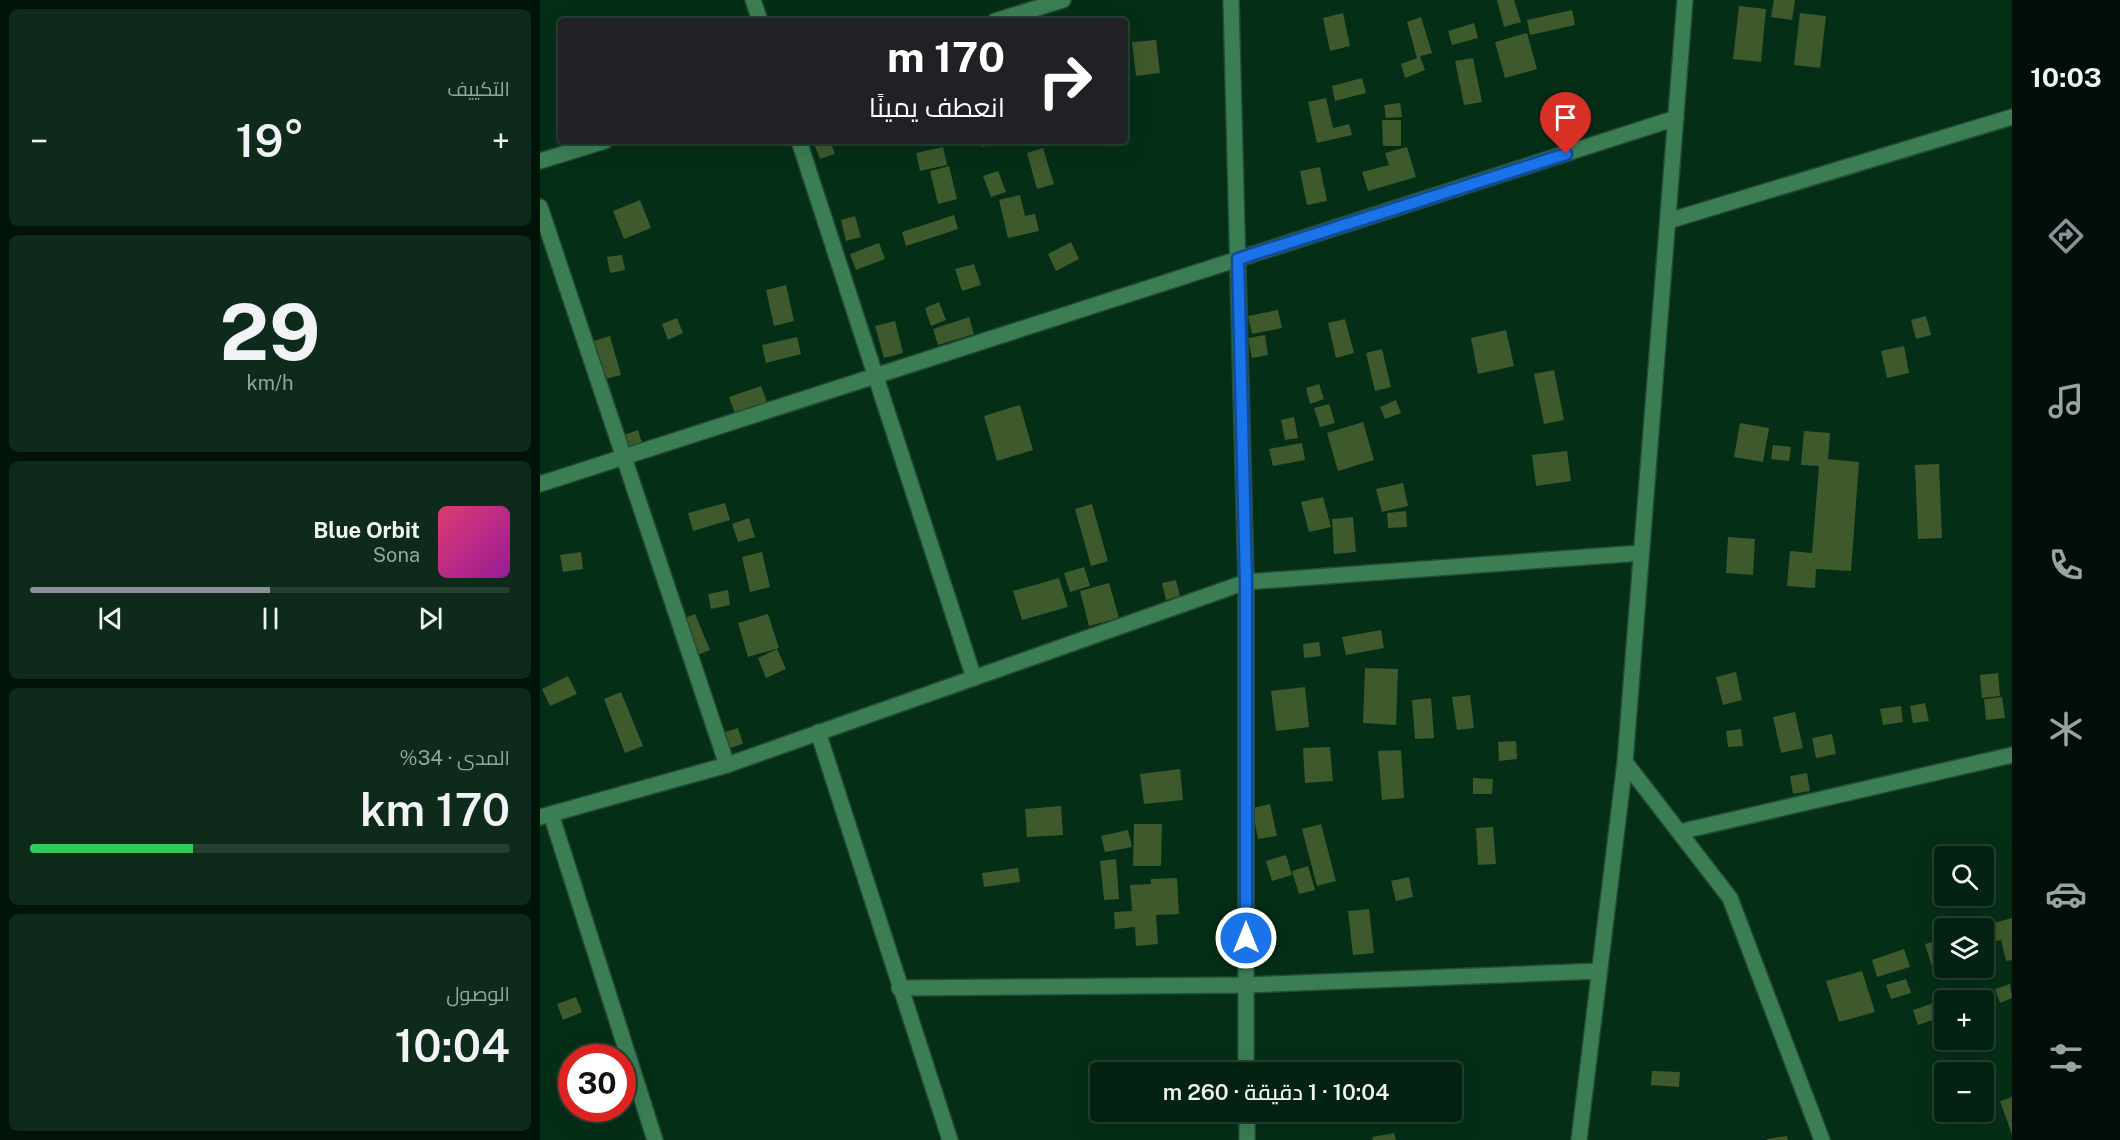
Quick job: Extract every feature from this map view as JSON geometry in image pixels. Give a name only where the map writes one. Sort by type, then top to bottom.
[{"type":"street","points":[[753,0],[759,18]]},
{"type":"street","points":[[1005,18],[1063,0]]},
{"type":"street","points":[[1231,0],[1246,582],[1246,1062]]},
{"type":"street","points":[[1579,1140],[1624,762],[1685,0]]},
{"type":"street","points":[[1668,221],[2012,117]]},
{"type":"street","points":[[540,484],[1676,118]]},
{"type":"street","points":[[540,161],[595,144]]},
{"type":"street","points":[[800,144],[974,678]]},
{"type":"street","points":[[540,207],[727,765]]},
{"type":"street","points":[[655,1140],[546,815],[727,765],[1246,582],[1641,553]]},
{"type":"street","points":[[818,732],[950,1140]]},
{"type":"street","points":[[1679,832],[2012,755]]},
{"type":"street","points":[[1624,762],[1730,898],[1821,1140]]},
{"type":"street","points":[[899,987],[1246,986],[1599,971]]},
{"type":"street","points":[[1246,1122],[1247,1140]]},
{"type":"building","points":[[1497,0],[1514,0],[1521,22],[1504,27]]},
{"type":"building","points":[[1774,0],[1795,0],[1792,20],[1771,17]]},
{"type":"building","points":[[1739,6],[1766,9],[1761,62],[1733,59]]},
{"type":"building","points":[[1572,10],[1575,25],[1530,35],[1527,20]]},
{"type":"building","points":[[1343,13],[1350,46],[1330,51],[1323,18]]},
{"type":"building","points":[[1800,13],[1826,16],[1820,68],[1794,65]]},
{"type":"building","points":[[1421,17],[1432,53],[1420,56],[1425,70],[1405,78],[1401,64],[1417,58],[1407,22]]},
{"type":"building","points":[[1474,23],[1478,38],[1452,45],[1448,31]]},
{"type":"building","points":[[1527,33],[1537,69],[1505,78],[1495,42]]},
{"type":"building","points":[[1156,40],[1160,73],[1136,76],[1132,42]]},
{"type":"building","points":[[1473,58],[1482,102],[1464,105],[1455,61]]},
{"type":"building","points":[[1362,78],[1366,93],[1335,101],[1332,86]]},
{"type":"building","points":[[1326,98],[1333,128],[1349,124],[1352,135],[1317,143],[1308,102]]},
{"type":"building","points":[[1400,103],[1402,117],[1386,118],[1384,105]]},
{"type":"building","points":[[1382,120],[1401,120],[1401,146],[1383,146]]},
{"type":"building","points":[[814,144],[831,144],[835,154],[820,159]]},
{"type":"building","points":[[943,147],[947,165],[920,171],[916,153]]},
{"type":"building","points":[[1407,147],[1416,177],[1368,191],[1362,172],[1389,165],[1385,153]]},
{"type":"building","points":[[1043,148],[1054,184],[1037,189],[1027,153]]},
{"type":"building","points":[[949,166],[957,199],[938,204],[930,171]]},
{"type":"building","points":[[1320,167],[1327,201],[1307,205],[1300,171]]},
{"type":"building","points":[[998,171],[1006,192],[991,197],[983,176]]},
{"type":"building","points":[[1020,195],[1025,216],[1035,214],[1039,231],[1008,238],[999,200]]},
{"type":"building","points":[[640,200],[651,228],[624,239],[613,211]]},
{"type":"building","points":[[954,215],[958,229],[906,246],[902,232]]},
{"type":"building","points":[[855,216],[861,237],[846,241],[841,220]]},
{"type":"building","points":[[1071,242],[1079,259],[1056,271],[1048,254]]},
{"type":"building","points":[[879,243],[885,259],[856,270],[850,254]]},
{"type":"building","points":[[622,255],[625,270],[610,273],[607,257]]},
{"type":"building","points":[[974,264],[981,285],[962,291],[955,269]]},
{"type":"building","points":[[786,285],[794,321],[774,326],[766,290]]},
{"type":"building","points":[[939,302],[946,320],[931,326],[925,308]]},
{"type":"building","points":[[1278,310],[1282,328],[1252,334],[1248,316]]},
{"type":"building","points":[[1926,316],[1931,335],[1916,339],[1911,320]]},
{"type":"building","points":[[969,317],[974,334],[938,345],[933,329]]},
{"type":"building","points":[[677,318],[683,333],[668,340],[662,324]]},
{"type":"building","points":[[1345,319],[1354,353],[1336,358],[1328,323]]},
{"type":"building","points":[[895,321],[903,353],[884,358],[875,326]]},
{"type":"building","points":[[1506,330],[1514,366],[1478,374],[1471,338]]},
{"type":"building","points":[[1265,335],[1268,355],[1252,358],[1248,338]]},
{"type":"building","points":[[610,336],[621,375],[601,380],[590,342]]},
{"type":"building","points":[[797,337],[801,354],[766,363],[762,345]]},
{"type":"building","points":[[1904,346],[1909,373],[1887,378],[1881,351]]},
{"type":"building","points":[[1382,349],[1391,387],[1375,391],[1366,353]]},
{"type":"building","points":[[1554,370],[1564,420],[1544,424],[1534,374]]},
{"type":"building","points":[[1319,384],[1324,399],[1310,404],[1306,388]]},
{"type":"building","points":[[761,386],[767,402],[735,414],[729,397]]},
{"type":"building","points":[[1396,400],[1401,413],[1385,419],[1380,407]]},
{"type":"building","points":[[1329,404],[1335,423],[1320,427],[1314,408]]},
{"type":"building","points":[[1020,405],[1033,450],[997,461],[984,416]]},
{"type":"building","points":[[1294,417],[1298,438],[1285,440],[1281,420]]},
{"type":"building","points":[[1363,422],[1374,460],[1338,471],[1327,433]]},
{"type":"building","points":[[1740,423],[1769,428],[1763,462],[1734,457]]},
{"type":"building","points":[[638,430],[643,446],[627,452],[621,436]]},
{"type":"building","points":[[1804,431],[1830,433],[1828,459],[1859,462],[1851,571],[1816,569],[1815,588],[1787,586],[1790,551],[1812,553],[1819,466],[1801,465]]},
{"type":"building","points":[[1302,443],[1305,460],[1273,466],[1269,449]]},
{"type":"building","points":[[1773,445],[1791,447],[1789,461],[1771,459]]},
{"type":"building","points":[[1567,451],[1571,481],[1536,486],[1532,455]]},
{"type":"building","points":[[1939,464],[1942,538],[1918,539],[1915,465]]},
{"type":"building","points":[[1403,483],[1408,506],[1382,512],[1376,489]]},
{"type":"building","points":[[1323,497],[1331,527],[1309,532],[1301,502]]},
{"type":"building","points":[[725,503],[730,520],[693,531],[688,513]]},
{"type":"building","points":[[1092,504],[1108,561],[1091,566],[1075,509]]},
{"type":"building","points":[[1406,511],[1407,527],[1388,528],[1387,513]]},
{"type":"building","points":[[1353,517],[1356,552],[1334,554],[1332,519]]},
{"type":"building","points":[[749,518],[755,537],[738,542],[732,524]]},
{"type":"building","points":[[1728,537],[1755,539],[1753,575],[1726,573]]},
{"type":"building","points":[[581,552],[583,569],[563,572],[560,555]]},
{"type":"building","points":[[762,552],[770,587],[750,592],[742,557]]},
{"type":"building","points":[[1084,567],[1090,586],[1070,592],[1064,573]]},
{"type":"building","points":[[1059,578],[1068,607],[1022,620],[1013,591]]},
{"type":"building","points":[[1176,580],[1180,596],[1166,600],[1162,583]]},
{"type":"building","points":[[1109,583],[1119,618],[1089,626],[1080,591]]},
{"type":"building","points":[[728,590],[730,605],[711,609],[708,594]]},
{"type":"building","points":[[695,614],[710,650],[695,656],[680,620]]},
{"type":"building","points":[[768,614],[779,648],[748,657],[738,623]]},
{"type":"building","points":[[1381,630],[1384,648],[1346,655],[1342,637]]},
{"type":"building","points":[[1319,642],[1321,656],[1304,658],[1303,644]]},
{"type":"building","points":[[777,649],[786,669],[766,678],[758,658]]},
{"type":"building","points":[[1365,668],[1398,669],[1396,725],[1363,723]]},
{"type":"building","points":[[1736,672],[1742,700],[1723,705],[1716,677]]},
{"type":"building","points":[[1998,673],[2000,696],[1982,698],[1980,675]]},
{"type":"building","points":[[568,676],[577,694],[550,706],[542,689]]},
{"type":"building","points":[[1305,687],[1309,727],[1276,731],[1271,691]]},
{"type":"building","points":[[621,692],[643,746],[625,753],[604,699]]},
{"type":"building","points":[[1470,695],[1474,728],[1457,730],[1452,697]]},
{"type":"building","points":[[2002,697],[2005,718],[1986,720],[1984,699]]},
{"type":"building","points":[[1431,698],[1434,738],[1415,739],[1412,700]]},
{"type":"building","points":[[1925,703],[1929,721],[1913,723],[1910,706]]},
{"type":"building","points":[[1901,706],[1903,722],[1883,725],[1880,709]]},
{"type":"building","points":[[1795,712],[1803,748],[1781,753],[1773,717]]},
{"type":"building","points":[[738,728],[743,744],[727,749],[722,733]]},
{"type":"building","points":[[1741,729],[1743,746],[1728,747],[1726,731]]},
{"type":"building","points":[[1832,734],[1836,754],[1816,758],[1812,738]]},
{"type":"building","points":[[1516,741],[1517,759],[1499,761],[1498,742]]},
{"type":"building","points":[[1330,747],[1333,781],[1305,783],[1303,748]]},
{"type":"building","points":[[1401,750],[1404,798],[1382,800],[1378,751]]},
{"type":"building","points":[[1180,769],[1183,800],[1144,804],[1140,774]]},
{"type":"building","points":[[1807,773],[1810,791],[1793,794],[1790,776]]},
{"type":"building","points":[[1473,778],[1493,779],[1492,794],[1473,794]]},
{"type":"building","points":[[1270,804],[1277,836],[1258,839],[1252,808]]},
{"type":"building","points":[[1061,806],[1063,835],[1027,837],[1025,809]]},
{"type":"building","points":[[1134,824],[1162,824],[1161,866],[1133,866]]},
{"type":"building","points":[[1321,824],[1336,881],[1317,886],[1302,829]]},
{"type":"building","points":[[1493,827],[1496,864],[1478,865],[1476,828]]},
{"type":"building","points":[[1128,830],[1132,847],[1105,852],[1101,836]]},
{"type":"building","points":[[1286,855],[1292,875],[1272,881],[1266,861]]},
{"type":"building","points":[[1116,859],[1119,899],[1104,900],[1100,861]]},
{"type":"building","points":[[1308,866],[1315,890],[1299,894],[1292,871]]},
{"type":"building","points":[[1018,868],[1020,882],[984,887],[982,873]]},
{"type":"building","points":[[1409,877],[1413,897],[1396,901],[1391,881]]},
{"type":"building","points":[[1177,878],[1179,914],[1156,915],[1158,944],[1136,946],[1135,927],[1115,929],[1114,912],[1132,911],[1130,885],[1151,884],[1151,879]]},
{"type":"building","points":[[1369,909],[1374,953],[1353,955],[1348,911]]},
{"type":"building","points":[[2012,918],[2012,960],[2006,961],[2001,940],[1994,942],[1994,923]]},
{"type":"building","points":[[1934,942],[1934,974],[1925,944]]},
{"type":"building","points":[[1904,949],[1910,967],[1877,977],[1872,960]]},
{"type":"building","points":[[1862,971],[1875,1012],[1839,1022],[1826,981]]},
{"type":"building","points":[[1906,979],[1911,993],[1891,999],[1886,985]]},
{"type":"building","points":[[2010,984],[2012,998],[2000,1003],[1995,989]]},
{"type":"building","points":[[576,997],[582,1012],[563,1020],[557,1004]]},
{"type":"building","points":[[1934,1003],[1934,1019],[1918,1025],[1913,1010]]},
{"type":"building","points":[[1652,1071],[1680,1072],[1679,1087],[1651,1085]]},
{"type":"building","points":[[2012,1097],[2012,1135],[2000,1101]]},
{"type":"building","points":[[1394,1133],[1396,1140],[1373,1140],[1372,1137]]},
{"type":"building","points":[[1787,1136],[1788,1140],[1767,1140],[1767,1139]]},
{"type":"route","points":[[1246,938],[1246,582],[1238,259],[1566,154]]}]
